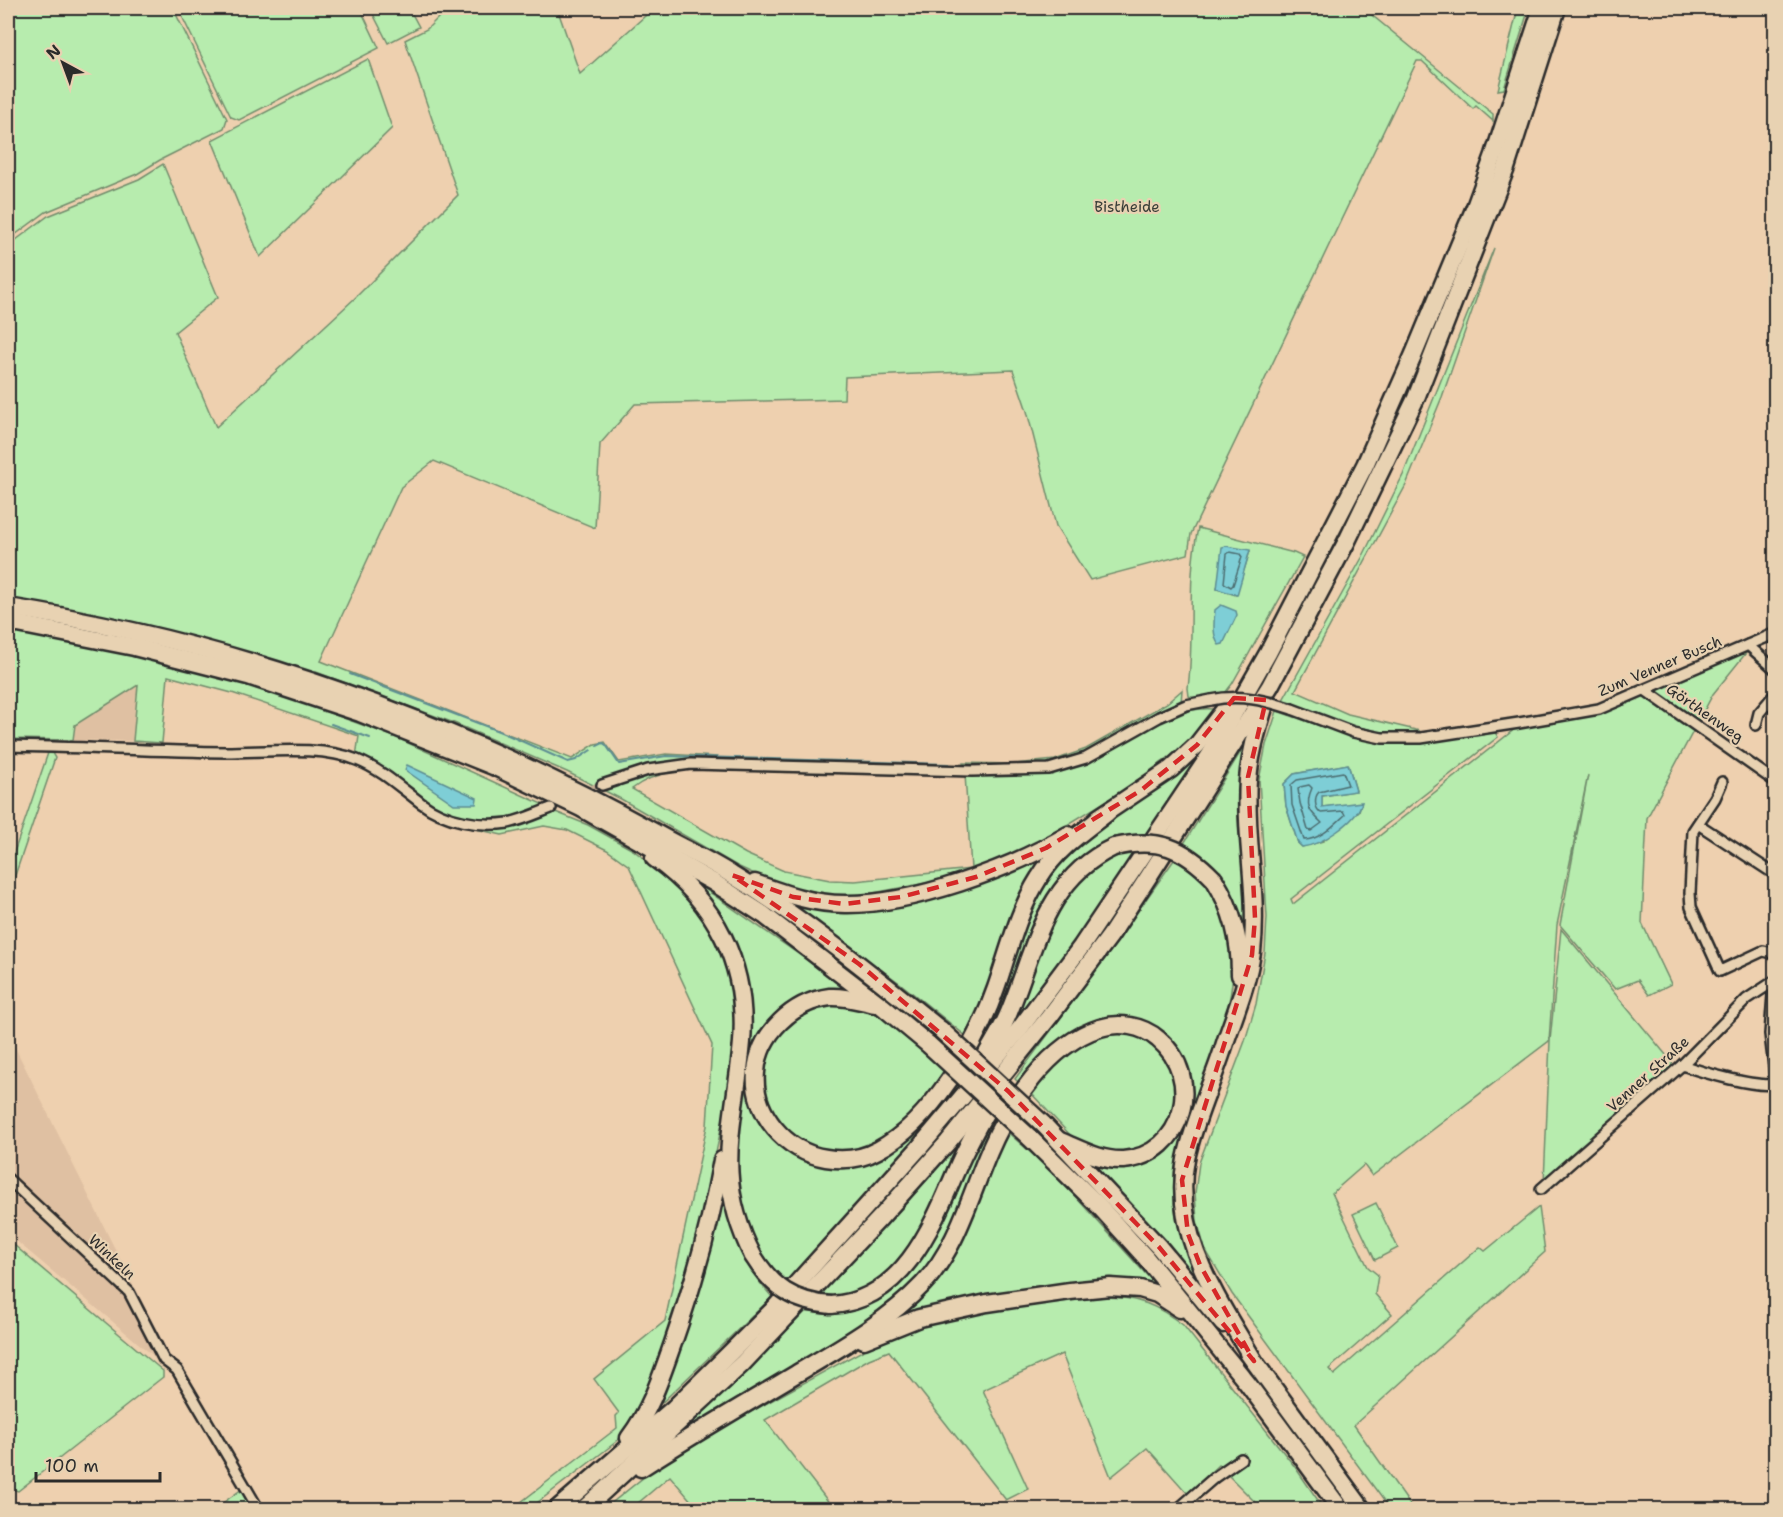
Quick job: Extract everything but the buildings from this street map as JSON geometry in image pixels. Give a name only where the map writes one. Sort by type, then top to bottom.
[{"type":"highway","points":[[556,1509],[674,1408],[771,1312],[919,1148],[1018,1031],[1081,947],[1210,755],[1268,654],[1365,465],[1414,354],[1494,155],[1542,8]]},
{"type":"highway","points":[[583,1509],[742,1364],[823,1281],[948,1142],[1016,1059],[1110,936],[1270,686],[1347,541],[1416,398],[1506,168],[1557,8]]},
{"type":"highway","points":[[8,607],[191,645],[257,663],[359,697],[492,750],[575,789],[732,875],[859,964],[941,1030],[1060,1141],[1159,1246],[1254,1361],[1363,1509]]},
{"type":"highway","points":[[8,622],[134,647],[259,680],[360,713],[493,766],[581,808],[660,851],[764,915],[929,1045],[1029,1137],[1106,1214],[1146,1258],[1200,1324],[1341,1509]]},
{"type":"highway","points":[[882,1006],[846,997],[830,997],[810,1002],[794,1010],[768,1036],[756,1072],[757,1088],[768,1120],[777,1133],[793,1147],[813,1156],[835,1160],[856,1159],[879,1150],[903,1133],[926,1109],[962,1060],[981,1023],[1020,917],[1039,877],[1052,859],[1073,839],[1107,813],[1171,769],[1197,745],[1268,654]]},
{"type":"highway","points":[[1254,1361],[1200,1265],[1188,1234],[1182,1180],[1186,1157],[1252,955],[1255,918],[1247,808],[1248,777],[1270,686]]},
{"type":"highway","points":[[581,808],[677,876],[698,897],[727,941],[741,991],[742,1015],[742,1041],[733,1103],[711,1212],[696,1270],[679,1327],[651,1404],[608,1466]]},
{"type":"highway","points":[[732,875],[793,897],[844,904],[869,903],[938,888],[1010,864],[1046,848],[1107,813]]},
{"type":"highway","points":[[961,1098],[1007,1017],[1036,939],[1055,900],[1077,871],[1099,854],[1114,847],[1146,842],[1167,846],[1198,863],[1214,879],[1226,899],[1238,938],[1239,1000]]},
{"type":"highway","points":[[598,1497],[677,1444],[828,1355],[902,1304],[924,1282],[944,1254],[954,1236],[990,1149],[1004,1123],[1035,1076],[1058,1051],[1090,1031],[1105,1026],[1120,1025],[1145,1030],[1164,1044],[1178,1064],[1184,1087],[1182,1111],[1173,1130],[1165,1139],[1147,1152],[1125,1160],[1112,1160],[1093,1155],[1060,1141]]},
{"type":"highway","points":[[733,1103],[728,1166],[730,1191],[742,1235],[753,1256],[763,1272],[783,1290],[808,1302],[843,1304],[863,1299],[881,1289],[908,1262],[934,1222],[972,1137],[1016,1059]]},
{"type":"highway","points":[[828,1355],[919,1318],[987,1303],[1110,1287],[1140,1289],[1157,1294],[1200,1324]]},
{"type":"street","name":"Zum Venner Busch","points":[[602,785],[648,770],[691,764],[972,771],[1049,769],[1086,758],[1159,717],[1186,705],[1241,697],[1264,699],[1353,732],[1382,738],[1421,738],[1599,709],[1776,633]]},
{"type":"street","points":[[1748,645],[1776,670]]},
{"type":"street","name":"Görthenweg","points":[[1645,690],[1776,782]]},
{"type":"street","points":[[1756,725],[1759,713],[1776,693]]},
{"type":"street","points":[[8,746],[303,752],[341,755],[358,760],[381,772],[441,815],[463,821],[486,824],[510,822],[551,808]]},
{"type":"street","points":[[1722,782],[1715,798],[1693,831],[1691,908],[1720,971],[1763,951],[1773,952],[1776,957]]},
{"type":"street","points":[[1698,824],[1776,875]]},
{"type":"street","name":"Venner Straße","points":[[1541,1189],[1682,1065],[1747,999],[1775,980]]},
{"type":"street","name":"Venner Straße","points":[[1775,980],[1770,1034],[1775,1083]]},
{"type":"street","points":[[1682,1065],[1762,1085],[1775,1083]]},
{"type":"street","name":"Winkeln","points":[[8,1179],[129,1292],[164,1360],[177,1370],[259,1509]]},
{"type":"street","points":[[1177,1509],[1240,1459]]},
{"type":"highlighted area","points":[[1234,698],[1266,700],[1248,777],[1255,918],[1252,955],[1182,1180],[1188,1234],[1200,1265],[1254,1361],[1159,1247],[1008,1091],[859,964],[732,875],[793,897],[844,904],[901,897],[976,877],[1046,848],[1140,791],[1197,745]]},
{"type":"shaded area","points":[[139,685],[133,741],[73,740],[75,725]]},
{"type":"shaded area","points":[[8,1033],[172,1364],[168,1368],[8,1234]]},
{"type":"green space","points":[[32,8],[173,8],[227,119],[224,128],[137,174],[46,212],[8,240],[8,11]]},
{"type":"green space","points":[[178,8],[360,8],[379,48],[239,120],[231,117]]},
{"type":"green space","points":[[370,8],[409,8],[419,27],[388,43]]},
{"type":"green space","name":"Bistheide","points":[[448,8],[557,8],[580,74],[654,8],[1363,8],[1493,114],[1493,121],[1476,106],[1473,109],[1422,61],[1417,61],[1191,534],[1188,554],[1090,580],[1056,526],[1027,411],[1013,370],[845,377],[844,399],[635,404],[600,444],[595,528],[434,461],[401,487],[321,661],[572,759],[595,744],[605,742],[619,762],[666,754],[717,757],[717,770],[662,774],[632,789],[746,854],[784,871],[830,880],[855,881],[971,869],[965,774],[1028,774],[1073,767],[1103,755],[1148,728],[1180,713],[1196,709],[1214,709],[1183,747],[1121,792],[1049,836],[996,861],[937,881],[873,893],[836,897],[784,885],[737,866],[621,799],[567,772],[454,723],[316,672],[303,703],[395,737],[544,805],[516,816],[490,820],[467,818],[444,811],[401,787],[356,757],[359,736],[232,693],[168,676],[162,743],[133,741],[138,685],[75,725],[73,740],[8,739],[8,246],[48,216],[139,179],[163,164],[218,297],[175,332],[216,427],[354,299],[458,195],[405,40],[427,29]]},
{"type":"green space","points":[[1518,8],[1529,8],[1504,89],[1498,90]]},
{"type":"green space","points":[[368,59],[392,128],[260,257],[212,140]]},
{"type":"green space","points":[[1494,248],[1442,397],[1406,485],[1295,691],[1348,714],[1420,731],[1385,734],[1367,732],[1332,722],[1283,700],[1363,556],[1403,475]]},
{"type":"green space","points":[[1198,528],[1303,557],[1232,684],[1225,693],[1195,699],[1189,696],[1188,688],[1194,548]],"holes":[[[1226,546],[1250,551],[1236,595],[1217,589]]]},
{"type":"green space","points":[[1741,653],[1746,653],[1713,694],[1647,818],[1642,923],[1671,984],[1649,995],[1638,980],[1615,989],[1560,925],[1588,775],[1557,925],[1549,1041],[1372,1176],[1364,1165],[1332,1193],[1368,1267],[1378,1275],[1375,1294],[1392,1314],[1329,1369],[1334,1375],[1480,1247],[1485,1251],[1539,1207],[1545,1252],[1354,1425],[1413,1509],[1390,1509],[1232,1294],[1205,1249],[1197,1221],[1195,1193],[1199,1163],[1245,1041],[1256,1004],[1265,953],[1267,917],[1259,780],[1266,745],[1277,711],[1353,737],[1380,742],[1493,729],[1498,737],[1291,899],[1293,904],[1520,725],[1600,711]],"holes":[[[1348,764],[1356,791],[1322,796],[1322,807],[1361,803],[1359,811],[1323,841],[1302,847],[1298,843],[1286,806],[1284,784],[1294,774]]]},
{"type":"green space","points":[[1182,690],[1181,703],[1077,758],[1029,768],[964,769],[963,763],[1014,764],[1055,760],[1086,749],[1167,703]]},
{"type":"green space","points":[[1248,740],[1246,962],[1240,929],[1183,845]]},
{"type":"green space","points":[[48,753],[52,753],[55,758],[8,896],[8,870]]},
{"type":"green space","points":[[1194,756],[1197,758],[1146,835],[1093,850],[1081,858],[1062,879],[996,1026],[982,1051],[974,1044],[1029,903],[1071,846]]},
{"type":"green space","points":[[553,811],[588,825],[633,850],[669,878],[700,910],[725,955],[734,988],[737,1025],[729,1089],[705,1207],[686,1282],[654,1381],[630,1428],[616,1442],[529,1509],[512,1509],[617,1428],[616,1416],[619,1413],[594,1379],[665,1321],[707,1126],[712,1045],[629,866],[607,850],[567,830],[544,826],[502,835],[445,822],[504,827]]},
{"type":"green space","points":[[1054,848],[966,1036],[901,984],[784,898],[855,907]]},
{"type":"green space","points":[[1122,853],[1136,853],[1011,1027],[1043,929],[1094,862]]},
{"type":"green space","points":[[1174,860],[1197,875],[1215,895],[1223,911],[1232,945],[1233,979],[1226,1013],[1179,1146],[1174,1180],[1174,1202],[1178,1224],[1201,1285],[1089,1159],[1134,1160],[1183,1114],[1164,1041],[1102,1023],[1021,1085],[1015,1079]]},
{"type":"green space","points":[[688,881],[702,887],[863,999],[803,1002],[754,1060],[780,1140],[862,1160],[953,1081],[961,1088],[852,1213],[785,1284],[764,1265],[733,1194],[742,975]]},
{"type":"green space","points":[[1561,929],[1672,1062],[1672,1069],[1544,1182],[1550,1041]]},
{"type":"green space","points":[[837,1003],[868,1011],[887,1020],[946,1072],[898,1129],[860,1152],[810,1150],[782,1129],[764,1094],[763,1074],[766,1052],[790,1020],[810,1009]]},
{"type":"green space","points":[[1122,1031],[1140,1036],[1157,1045],[1168,1057],[1178,1091],[1171,1120],[1151,1144],[1134,1151],[1112,1153],[1072,1137],[1030,1092],[1037,1077],[1095,1033]]},
{"type":"green space","points":[[990,1117],[997,1124],[943,1248],[904,1299],[668,1445],[805,1312],[853,1309],[872,1301],[895,1286]]},
{"type":"green space","points":[[971,1130],[909,1252],[868,1290],[832,1298],[819,1296],[899,1211]]},
{"type":"green space","points":[[1005,1130],[1052,1171],[1164,1294],[1150,1288],[893,1323],[914,1301]]},
{"type":"green space","points":[[723,1184],[728,1217],[737,1245],[752,1271],[772,1297],[649,1415]]},
{"type":"green space","points":[[1376,1203],[1398,1248],[1375,1260],[1353,1214]]},
{"type":"green space","points":[[8,1240],[163,1371],[163,1377],[18,1491],[8,1488]]},
{"type":"green space","points":[[1104,1297],[1146,1303],[1183,1325],[1295,1467],[1324,1509],[1262,1509],[1218,1465],[1188,1494],[1147,1448],[1111,1477],[1062,1354],[983,1390],[1028,1489],[1006,1500],[889,1351],[869,1359],[765,1420],[834,1509],[698,1509],[670,1476],[631,1509],[603,1510],[669,1457],[882,1340],[928,1323],[969,1315]]},
{"type":"green space","points":[[242,1489],[254,1510],[213,1510]]},
{"type":"water","points":[[1222,547],[1250,550],[1237,595],[1217,589]]},
{"type":"water","points":[[1221,605],[1236,611],[1237,615],[1223,644],[1219,645],[1214,633],[1214,624],[1215,610]]},
{"type":"water","points":[[1348,764],[1356,791],[1322,796],[1322,807],[1362,802],[1359,810],[1346,824],[1328,837],[1302,847],[1298,843],[1286,806],[1284,784],[1294,774]]},
{"type":"water","points":[[407,765],[477,798],[476,804],[454,804],[405,770]]},
{"type":"waterway","points":[[350,674],[501,732],[568,762],[576,760],[591,750]]},
{"type":"waterway","points":[[331,724],[370,738]]},
{"type":"waterway","points":[[597,746],[603,743],[606,745],[619,764],[666,756],[949,764]]},
{"type":"tunnel","points":[[581,795],[602,785]]}]
